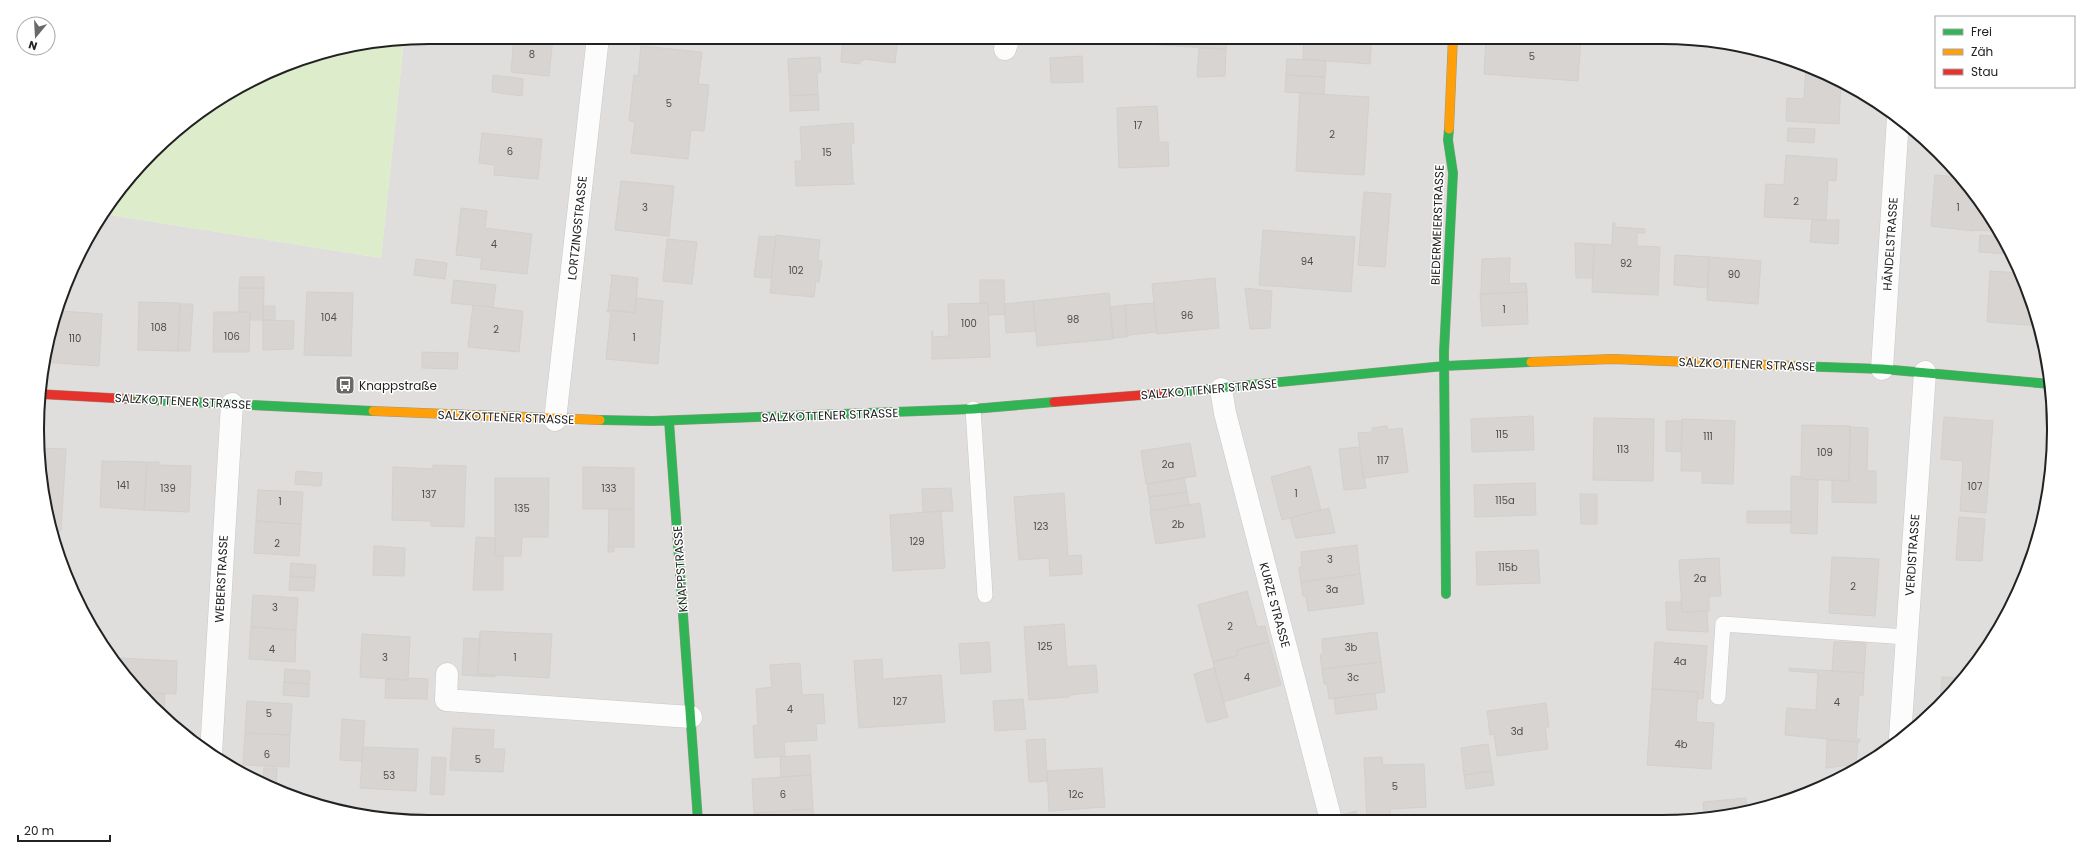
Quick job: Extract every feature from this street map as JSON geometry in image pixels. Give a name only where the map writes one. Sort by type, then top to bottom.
[{"type":"street","name":"LORTZINGSTRASSE","points":[[555,420],[597,44]]},
{"type":"street","name":"BIEDERMEIERSTRASSE","points":[[1444,366],[1453,173],[1448,140],[1453,44]]},
{"type":"street","name":"HÄNDELSTRASSE","points":[[1882,369],[1898,125]]},
{"type":"street","name":"SALZKOTTENER STRASSE","points":[[46,394],[555,420],[669,421],[973,410],[1221,389],[1444,366],[1613,359],[1882,369],[2044,383]]},
{"type":"street","points":[[1444,366],[1446,594]]},
{"type":"street","name":"VERDISTRASSE","points":[[1900,731],[1925,372]]},
{"type":"street","name":"KURZE STRASSE","points":[[1221,389],[1225,413],[1330,815]]},
{"type":"street","name":"WEBERSTRASSE","points":[[211,747],[232,404]]},
{"type":"street","name":"KNAPPSTRASSE","points":[[669,421],[698,815]]},
{"type":"street","points":[[447,674],[446,700],[691,716]]},
{"type":"lane","points":[[973,410],[985,595]]},
{"type":"lane","points":[[1718,697],[1723,624],[1906,637]]},
{"type":"shaded area","points":[[1662,44],[1712,47],[1737,51],[1785,64],[1809,73],[1854,96],[1876,109],[1916,140],[1951,175],[1967,195],[1982,215],[2007,259],[2018,282],[2034,330],[2040,354],[2046,404],[2047,430],[2044,480],[2034,529],[2018,577],[1982,644],[1951,684],[1916,719],[1876,750],[1854,763],[1809,786],[1785,795],[1737,808],[1712,812],[1662,815],[430,815],[379,812],[354,808],[306,795],[259,775],[215,750],[195,735],[175,719],[140,684],[109,644],[73,577],[64,553],[51,505],[47,480],[44,430],[47,379],[51,354],[64,306],[84,259],[109,215],[381,258],[403,45]]},
{"type":"green space","points":[[403,45],[381,258],[109,215],[140,175],[175,140],[215,109],[237,96],[282,73],[306,64],[354,51]]},
{"type":"building","points":[[513,44],[552,44],[549,76],[511,72]]},
{"type":"building","points":[[842,44],[897,44],[895,63],[865,59],[860,62],[860,64],[841,62]]},
{"type":"building","points":[[1144,44],[1227,44],[1226,49]]},
{"type":"building","points":[[1304,44],[1371,44],[1370,64],[1303,59]]},
{"type":"building","points":[[1486,44],[1581,44],[1578,81],[1484,74]]},
{"type":"building","points":[[641,46],[702,52],[698,84],[709,85],[704,131],[691,130],[688,159],[631,153],[635,122],[629,121],[634,75],[638,76]]},
{"type":"building","points":[[1199,48],[1226,49],[1225,76],[1197,77]]},
{"type":"building","points":[[1082,56],[1083,82],[1051,83],[1050,58]]},
{"type":"building","points":[[820,57],[821,72],[817,72],[818,94],[790,96],[788,59]]},
{"type":"building","points":[[1287,59],[1326,61],[1325,77],[1286,75]]},
{"type":"building","points":[[1806,72],[1841,89],[1839,124],[1786,121],[1787,98],[1804,99]]},
{"type":"building","points":[[493,75],[523,79],[522,96],[492,92]]},
{"type":"building","points":[[1286,75],[1325,77],[1324,94],[1285,92]]},
{"type":"building","points":[[1300,93],[1369,97],[1364,175],[1296,171]]},
{"type":"building","points":[[818,94],[819,110],[790,111],[790,96]]},
{"type":"building","points":[[1157,106],[1159,142],[1168,142],[1169,166],[1119,168],[1117,108]]},
{"type":"building","points":[[853,123],[854,143],[851,143],[853,183],[855,184],[796,186],[795,161],[802,161],[800,127]]},
{"type":"building","points":[[1788,128],[1815,129],[1814,143],[1787,141]]},
{"type":"building","points":[[482,133],[542,139],[538,179],[494,175],[495,165],[479,163]]},
{"type":"building","points":[[1786,155],[1837,159],[1836,181],[1828,180],[1826,220],[1764,217],[1766,184],[1784,185]]},
{"type":"building","points":[[1935,175],[1952,176],[1982,215],[1991,231],[1973,231],[1931,226]]},
{"type":"building","points":[[621,181],[674,186],[669,236],[615,230]]},
{"type":"building","points":[[1364,192],[1391,194],[1385,267],[1358,265]]},
{"type":"building","points":[[461,208],[487,211],[485,228],[532,234],[527,274],[480,269],[482,258],[456,255]]},
{"type":"building","points":[[1812,220],[1839,220],[1838,244],[1810,242]]},
{"type":"building","points":[[1613,223],[1615,223],[1615,227],[1645,229],[1645,233],[1637,233],[1637,246],[1660,247],[1658,295],[1592,292],[1594,244],[1612,245]]},
{"type":"building","points":[[1263,230],[1355,237],[1351,292],[1259,285]]},
{"type":"building","points":[[776,235],[820,240],[818,261],[822,261],[819,282],[816,281],[814,297],[770,293]]},
{"type":"building","points":[[1980,235],[1995,236],[2004,254],[1979,252]]},
{"type":"building","points":[[759,236],[776,237],[771,278],[754,277]]},
{"type":"building","points":[[667,239],[697,242],[692,284],[663,281]]},
{"type":"building","points":[[1575,243],[1594,244],[1593,278],[1576,278]]},
{"type":"building","points":[[1675,255],[1709,257],[1708,288],[1674,285]]},
{"type":"building","points":[[1709,257],[1761,261],[1758,304],[1707,300]]},
{"type":"building","points":[[1510,258],[1509,284],[1526,283],[1527,292],[1481,294],[1482,259]]},
{"type":"building","points":[[416,259],[447,263],[445,279],[414,275]]},
{"type":"building","points":[[1990,271],[2013,273],[2027,306],[2033,325],[1987,322]]},
{"type":"building","points":[[610,275],[638,278],[635,313],[608,310],[612,277]]},
{"type":"building","points":[[240,277],[264,277],[264,288],[239,288]]},
{"type":"building","points":[[1215,278],[1219,328],[1157,334],[1152,284]]},
{"type":"building","points":[[454,280],[496,285],[493,307],[451,303]]},
{"type":"building","points":[[980,280],[1004,280],[1005,314],[989,315],[988,303],[980,303]]},
{"type":"building","points":[[239,288],[264,288],[263,320],[250,320],[250,312],[239,312]]},
{"type":"building","points":[[1245,288],[1272,291],[1270,328],[1250,329]]},
{"type":"building","points":[[307,292],[353,293],[351,356],[304,355]]},
{"type":"building","points":[[1527,292],[1528,324],[1482,326],[1480,294]]},
{"type":"building","points":[[1109,293],[1113,339],[1037,346],[1033,301]]},
{"type":"building","points":[[636,298],[663,301],[658,364],[606,359],[611,312],[607,312],[607,310],[635,313]]},
{"type":"building","points":[[1033,301],[1036,331],[1006,333],[1004,304]]},
{"type":"building","points":[[139,302],[180,303],[178,351],[138,350]]},
{"type":"building","points":[[988,303],[990,357],[932,359],[932,331],[933,337],[949,336],[948,304]]},
{"type":"building","points":[[1154,303],[1156,332],[1129,335],[1127,337],[1125,305]]},
{"type":"building","points":[[180,304],[193,304],[190,351],[178,351]]},
{"type":"building","points":[[473,305],[523,311],[519,352],[468,347]]},
{"type":"building","points":[[1125,305],[1127,337],[1113,338],[1110,307]]},
{"type":"building","points":[[263,306],[275,306],[275,320],[263,320]]},
{"type":"building","points":[[63,311],[102,314],[99,366],[50,362]]},
{"type":"building","points":[[214,312],[250,312],[249,352],[213,352]]},
{"type":"building","points":[[263,320],[294,321],[293,349],[263,350]]},
{"type":"building","points":[[422,352],[458,353],[457,369],[422,368]]},
{"type":"building","points":[[1533,416],[1534,450],[1472,452],[1471,419]]},
{"type":"building","points":[[1944,417],[1993,421],[1986,513],[1960,511],[1963,461],[1941,459]]},
{"type":"building","points":[[1594,418],[1654,419],[1653,481],[1593,480]]},
{"type":"building","points":[[1682,419],[1735,421],[1733,484],[1702,483],[1702,471],[1681,471]]},
{"type":"building","points":[[1666,421],[1682,421],[1681,452],[1666,451]]},
{"type":"building","points":[[1802,425],[1850,426],[1849,481],[1801,479]]},
{"type":"building","points":[[1387,426],[1388,430],[1402,428],[1408,472],[1363,478],[1358,433],[1372,432],[1372,428]]},
{"type":"building","points":[[1850,427],[1868,428],[1867,471],[1876,471],[1876,503],[1832,502],[1832,480],[1849,481]]},
{"type":"building","points":[[1190,443],[1196,476],[1146,484],[1141,451]]},
{"type":"building","points":[[1359,447],[1366,488],[1344,490],[1339,449]]},
{"type":"building","points":[[45,448],[66,449],[61,531],[58,531],[51,505],[47,480]]},
{"type":"building","points":[[102,461],[147,462],[144,510],[100,507]]},
{"type":"building","points":[[147,462],[159,462],[159,465],[191,466],[189,512],[144,510]]},
{"type":"building","points":[[433,465],[466,466],[464,527],[431,526],[431,521],[392,520],[393,467],[433,469]]},
{"type":"building","points":[[1310,466],[1321,510],[1282,520],[1271,477]]},
{"type":"building","points":[[583,467],[634,468],[634,509],[583,509]]},
{"type":"building","points":[[296,471],[322,473],[321,486],[295,484]]},
{"type":"building","points":[[1791,476],[1801,477],[1801,479],[1818,480],[1817,534],[1791,533]]},
{"type":"building","points":[[495,478],[549,478],[548,537],[522,537],[521,556],[495,556]]},
{"type":"building","points":[[1184,478],[1187,492],[1149,497],[1147,484]]},
{"type":"building","points":[[1535,483],[1536,515],[1475,517],[1474,485]]},
{"type":"building","points":[[951,488],[953,511],[923,512],[922,489]]},
{"type":"building","points":[[258,490],[303,492],[301,524],[256,521]]},
{"type":"building","points":[[1187,492],[1189,505],[1151,511],[1149,497]]},
{"type":"building","points":[[1064,493],[1068,556],[1081,555],[1082,574],[1050,576],[1049,558],[1019,560],[1014,497]]},
{"type":"building","points":[[1580,494],[1597,494],[1597,524],[1581,524]]},
{"type":"building","points":[[1200,503],[1205,537],[1156,544],[1150,511]]},
{"type":"building","points":[[1329,508],[1335,533],[1296,538],[1290,518]]},
{"type":"building","points":[[609,509],[634,509],[634,547],[614,547],[614,552],[608,552]]},
{"type":"building","points":[[941,511],[945,568],[893,571],[890,515]]},
{"type":"building","points":[[1747,511],[1791,511],[1791,523],[1747,523]]},
{"type":"building","points":[[1959,517],[1985,519],[1982,561],[1956,560]]},
{"type":"building","points":[[256,521],[301,524],[299,556],[254,553]]},
{"type":"building","points":[[476,537],[495,538],[495,556],[503,556],[503,590],[473,590]]},
{"type":"building","points":[[1357,545],[1360,574],[1301,582],[1299,567],[1302,567],[1301,552]]},
{"type":"building","points":[[374,546],[405,548],[404,576],[373,575]]},
{"type":"building","points":[[1538,550],[1540,583],[1477,585],[1476,552]]},
{"type":"building","points":[[1832,557],[1879,559],[1875,616],[1829,613]]},
{"type":"building","points":[[1719,558],[1721,596],[1709,596],[1709,611],[1682,612],[1679,560]]},
{"type":"building","points":[[291,563],[316,565],[315,578],[290,576]]},
{"type":"building","points":[[1360,574],[1364,604],[1308,611],[1306,596],[1303,596],[1301,582]]},
{"type":"building","points":[[290,576],[315,578],[314,591],[289,590]]},
{"type":"building","points":[[1247,591],[1257,627],[1265,626],[1269,642],[1237,650],[1238,655],[1213,662],[1198,605]]},
{"type":"building","points":[[253,595],[298,598],[296,630],[251,627]]},
{"type":"building","points":[[1666,602],[1681,602],[1682,612],[1707,611],[1708,632],[1667,630]]},
{"type":"building","points":[[1064,624],[1067,667],[1096,665],[1098,692],[1069,695],[1069,697],[1029,700],[1024,627]]},
{"type":"building","points":[[251,627],[296,630],[295,662],[249,659]]},
{"type":"building","points":[[480,631],[552,634],[549,678],[478,674]]},
{"type":"building","points":[[1377,632],[1381,662],[1322,669],[1320,655],[1323,654],[1322,639]]},
{"type":"building","points":[[362,634],[410,637],[408,680],[360,677]]},
{"type":"building","points":[[464,638],[480,639],[478,674],[495,675],[495,677],[462,675]]},
{"type":"building","points":[[989,642],[991,672],[961,674],[959,644]]},
{"type":"building","points":[[1269,642],[1281,685],[1223,702],[1213,662],[1238,655],[1237,650]]},
{"type":"building","points":[[1655,642],[1707,646],[1703,699],[1697,699],[1698,692],[1652,689]]},
{"type":"building","points":[[1834,642],[1866,643],[1864,673],[1832,671]]},
{"type":"building","points":[[121,658],[177,661],[176,694],[148,692],[121,660]]},
{"type":"building","points":[[882,659],[883,679],[941,675],[945,722],[859,728],[854,661]]},
{"type":"building","points":[[1381,662],[1385,692],[1329,699],[1327,684],[1324,684],[1322,669]]},
{"type":"building","points":[[800,663],[802,695],[823,694],[825,723],[816,724],[817,740],[784,742],[785,756],[755,758],[753,726],[758,725],[756,689],[772,687],[770,665]]},
{"type":"building","points":[[1214,668],[1228,717],[1207,723],[1194,674]]},
{"type":"building","points":[[1789,668],[1864,673],[1863,696],[1859,695],[1856,739],[1860,739],[1860,742],[1785,735],[1787,708],[1816,710],[1818,673],[1789,671]]},
{"type":"building","points":[[285,669],[310,671],[309,684],[284,682]]},
{"type":"building","points":[[1942,677],[1956,678],[1951,684],[1941,695]]},
{"type":"building","points":[[408,678],[428,679],[427,699],[385,698],[386,679],[408,680]]},
{"type":"building","points":[[284,682],[309,684],[309,697],[283,695]]},
{"type":"building","points":[[1652,689],[1698,692],[1696,722],[1714,723],[1711,769],[1647,765]]},
{"type":"building","points":[[149,693],[165,694],[164,709]]},
{"type":"building","points":[[1375,693],[1377,709],[1336,714],[1334,698]]},
{"type":"building","points":[[1023,699],[1026,729],[995,731],[993,701]]},
{"type":"building","points":[[247,701],[292,704],[290,735],[245,733]]},
{"type":"building","points":[[1546,703],[1549,727],[1545,727],[1548,749],[1497,756],[1494,734],[1490,735],[1487,711]]},
{"type":"building","points":[[342,719],[365,721],[362,761],[340,760]]},
{"type":"building","points":[[453,728],[494,730],[493,749],[505,749],[503,772],[450,770]]},
{"type":"building","points":[[245,733],[290,735],[289,767],[243,765]]},
{"type":"building","points":[[1045,739],[1047,781],[1029,782],[1026,740]]},
{"type":"building","points":[[1827,740],[1858,742],[1856,762],[1851,765],[1826,768]]},
{"type":"building","points":[[1488,744],[1492,771],[1464,775],[1461,748]]},
{"type":"building","points":[[363,747],[418,749],[416,791],[360,788]]},
{"type":"building","points":[[810,755],[811,775],[781,777],[780,757]]},
{"type":"building","points":[[432,757],[446,758],[444,795],[430,794]]},
{"type":"building","points":[[1382,757],[1383,765],[1424,764],[1426,807],[1390,809],[1390,815],[1367,815],[1364,758]]},
{"type":"building","points":[[264,768],[277,768],[276,783],[263,777]]},
{"type":"building","points":[[1102,768],[1105,807],[1049,811],[1047,771]]},
{"type":"building","points":[[1492,771],[1494,785],[1466,789],[1464,775]]},
{"type":"building","points":[[811,775],[813,809],[754,813],[752,779]]},
{"type":"building","points":[[1746,798],[1747,806],[1704,813],[1703,802]]},
{"type":"building","points":[[813,809],[814,815],[754,815],[754,813]]},
{"type":"building","points":[[1356,811],[1357,815],[1342,815]]},
{"type":"traffic: fast","points":[[1446,594],[1444,352],[1453,173],[1448,140],[1449,129]]},
{"type":"traffic: fast","points":[[1168,393],[1444,366],[1531,362]]},
{"type":"traffic: fast","points":[[1795,366],[1882,369],[2044,383]]},
{"type":"traffic: fast","points":[[130,399],[373,411]]},
{"type":"traffic: fast","points":[[600,420],[653,421],[973,409],[1054,402]]},
{"type":"traffic: fast","points":[[669,421],[698,815]]},
{"type":"traffic: slow","points":[[1449,129],[1453,44]]},
{"type":"traffic: slow","points":[[1531,362],[1613,359],[1795,366]]},
{"type":"traffic: slow","points":[[373,411],[600,420]]},
{"type":"traffic: jam","points":[[1054,402],[1168,393]]},
{"type":"traffic: jam","points":[[46,394],[130,399]]},
{"type":"place","name":"Knappstraße","points":[[345,385]]}]
